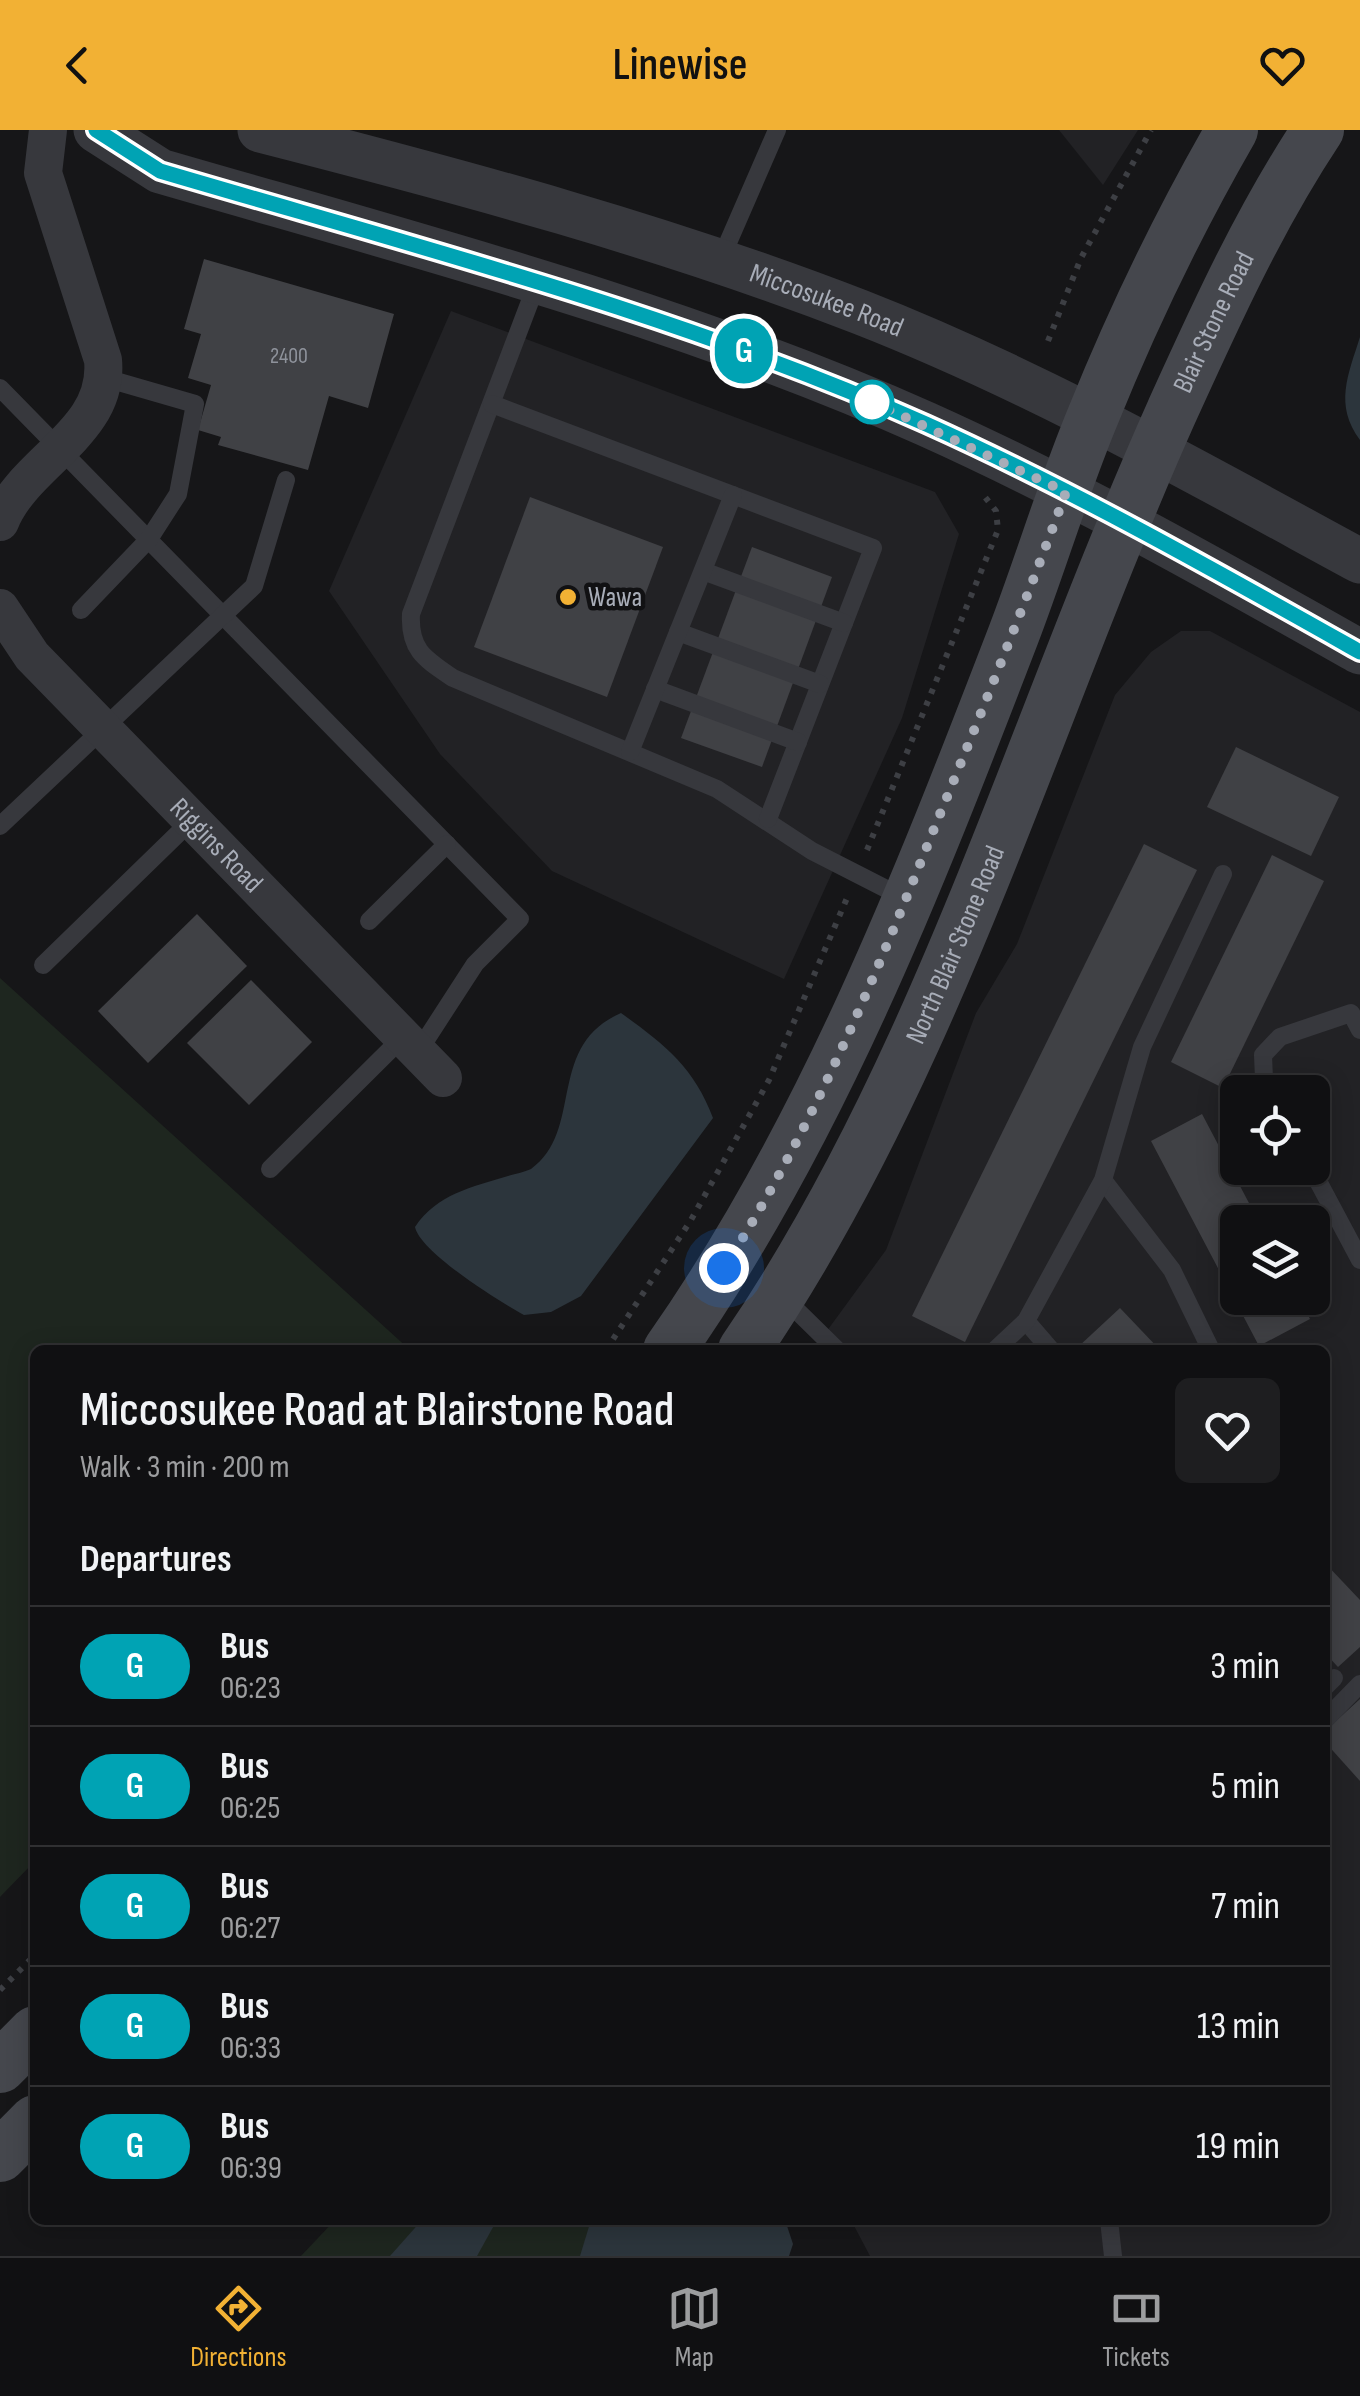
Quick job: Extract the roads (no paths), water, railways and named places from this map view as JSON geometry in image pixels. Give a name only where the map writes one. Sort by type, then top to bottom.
[{"type":"main road","points":[[672,1345],[749,1229],[867,998],[1012,638],[1093,416],[1177,225],[1232,130]]},
{"type":"main road","name":"Blair Stone Road","points":[[1124,520],[1237,268],[1274,196],[1318,130]]},
{"type":"main road","name":"North Blair Stone Road","points":[[747,1345],[781,1296],[850,1176],[925,1019],[1124,520]]},
{"type":"main road","points":[[0,2067],[30,2037]]},
{"type":"main road","points":[[0,2156],[30,2126]]},
{"type":"street","points":[[0,522],[22,487],[89,417],[105,378],[103,360],[43,173],[48,130]]},
{"type":"street","points":[[96,130],[160,171],[538,282],[805,374],[927,424],[1124,520],[1360,652]]},
{"type":"street","name":"Miccosukee Road","points":[[260,130],[489,189],[720,262],[861,313],[1093,416],[1360,561]]},
{"type":"street","name":"Riggins Road","points":[[0,608],[32,656],[421,1056]]},
{"type":"lane","points":[[720,262],[777,130]]},
{"type":"lane","points":[[538,282],[411,614],[410,636],[418,654],[453,678],[717,789],[812,851],[906,899]]},
{"type":"lane","points":[[81,610],[149,539],[178,494],[195,404],[105,378]]},
{"type":"lane","points":[[0,388],[520,919],[474,964],[421,1056],[270,1169]]},
{"type":"lane","points":[[492,404],[873,548],[768,819]]},
{"type":"lane","points":[[0,826],[254,586],[286,480]]},
{"type":"lane","points":[[630,752],[733,495]]},
{"type":"lane","points":[[702,571],[844,623]]},
{"type":"lane","points":[[678,632],[820,684]]},
{"type":"lane","points":[[655,690],[798,742]]},
{"type":"lane","points":[[43,965],[192,820]]},
{"type":"lane","points":[[369,921],[447,844]]},
{"type":"lane","points":[[1000,1345],[1026,1321],[1103,1180],[1142,1047],[1223,874]]},
{"type":"lane","points":[[1264,1075],[1262,1054],[1280,1037],[1350,1013],[1360,1030]]},
{"type":"lane","points":[[1103,1180],[1172,1270],[1209,1345]]},
{"type":"lane","points":[[1320,1185],[1360,1260]]},
{"type":"lane","points":[[781,1296],[832,1345]]},
{"type":"lane","points":[[1026,1321],[1047,1345]]},
{"type":"lane","points":[[1330,1715],[1360,1684]]},
{"type":"lane","points":[[1110,2225],[1113,2256]]},
{"type":"place","name":"Wawa","points":[[568,597]]}]
